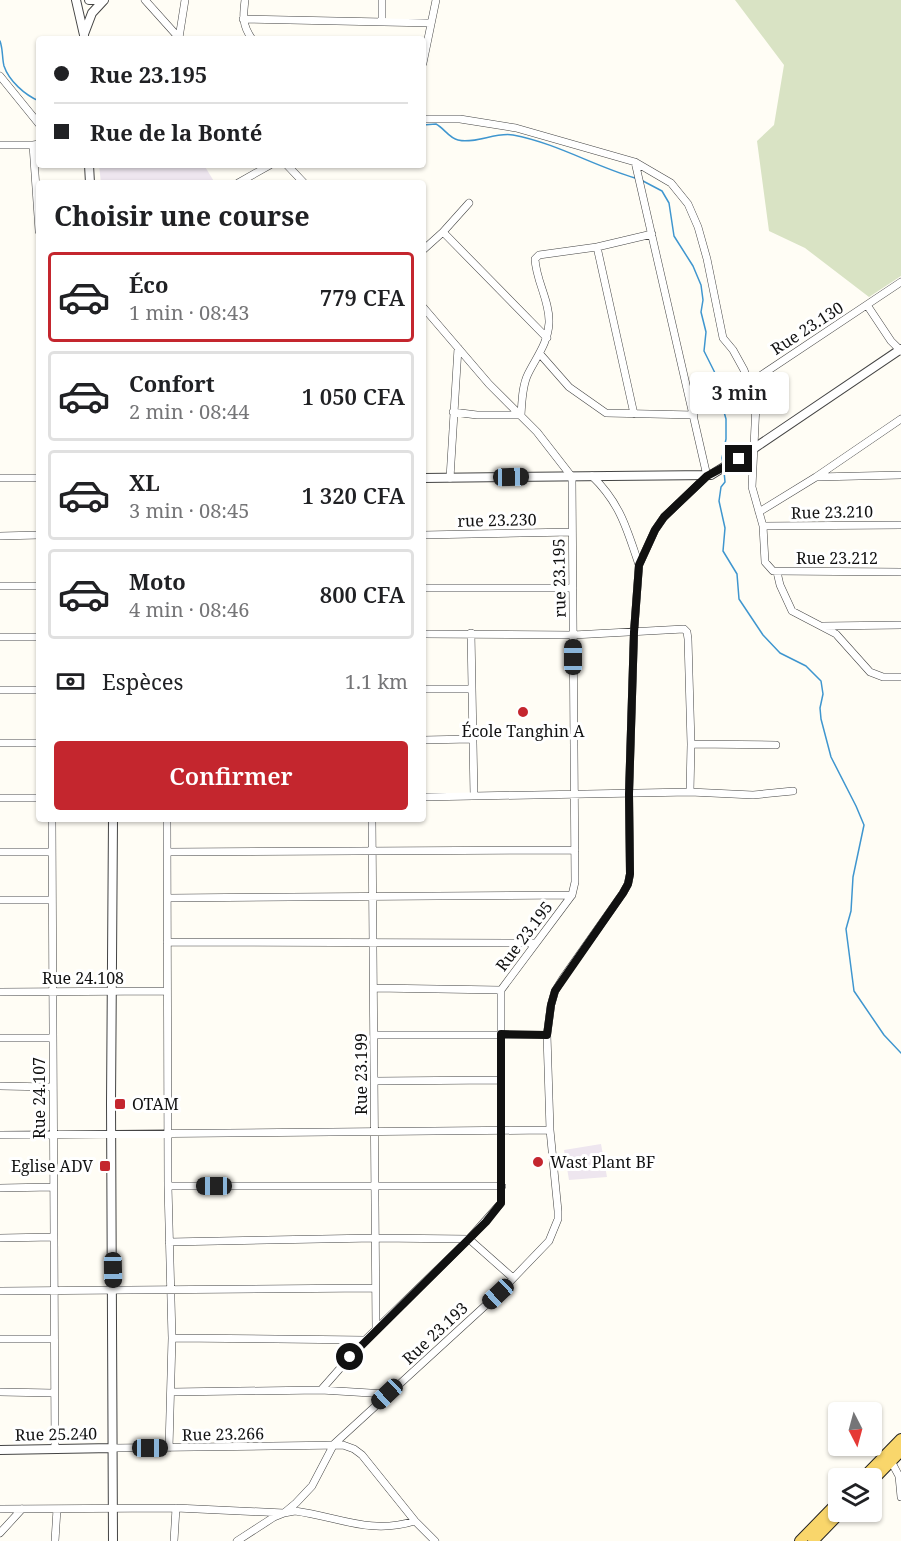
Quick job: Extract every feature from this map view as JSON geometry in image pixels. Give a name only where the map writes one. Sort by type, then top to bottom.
[{"type":"main road","points":[[873,1468],[901,1439]]},
{"type":"main road","points":[[882,1470],[901,1451]]},
{"type":"main road","points":[[800,1541],[828,1512]]},
{"type":"main road","points":[[813,1541],[831,1522]]},
{"type":"street","points":[[76,0],[84,36]]},
{"type":"street","points":[[89,0],[104,0]]},
{"type":"street","points":[[84,36],[92,13],[104,0]]},
{"type":"street","points":[[144,0],[176,36]]},
{"type":"street","points":[[179,36],[185,0]]},
{"type":"street","points":[[245,0],[244,27],[250,36]]},
{"type":"street","points":[[382,0],[382,21]]},
{"type":"street","points":[[426,46],[436,0]]},
{"type":"street","points":[[243,19],[430,23]]},
{"type":"street","points":[[0,76],[36,120]]},
{"type":"street","points":[[426,119],[460,119],[516,128],[637,165],[670,183],[688,204],[698,227],[723,338],[744,370],[756,402]]},
{"type":"street","points":[[0,145],[36,145]]},
{"type":"street","points":[[637,165],[694,415],[710,475]]},
{"type":"street","points":[[242,180],[264,168]]},
{"type":"street","points":[[290,168],[301,180]]},
{"type":"street","points":[[426,247],[469,203]]},
{"type":"street","points":[[443,232],[547,338]]},
{"type":"street","points":[[521,415],[527,376],[547,338],[548,309],[535,259],[539,255],[597,247],[652,234]]},
{"type":"street","points":[[597,247],[634,414]]},
{"type":"street","name":"Rue 23.130","points":[[823,626],[800,617],[792,611],[775,571],[765,562],[763,526],[752,487],[758,379],[901,282]]},
{"type":"street","points":[[0,1135],[550,1130],[547,1035],[555,991],[628,884],[634,632],[639,565],[655,530],[664,517],[710,475],[739,459],[901,350],[891,341],[867,305]]},
{"type":"street","points":[[426,311],[489,384],[537,432],[572,477]]},
{"type":"street","points":[[450,478],[458,348]]},
{"type":"street","points":[[540,354],[569,387],[611,414],[694,415]]},
{"type":"street","points":[[453,412],[470,415],[521,415]]},
{"type":"street","points":[[759,512],[816,477],[901,419]]},
{"type":"street","points":[[426,478],[710,475]]},
{"type":"street","points":[[592,476],[604,488],[617,507],[639,565]]},
{"type":"street","points":[[816,477],[901,476]]},
{"type":"street","name":"rue 23.195","points":[[572,477],[575,794],[575,882],[572,895]]},
{"type":"street","points":[[0,478],[36,478]]},
{"type":"street","name":"Rue 23.210","points":[[763,526],[901,525]]},
{"type":"street","name":"rue 23.230","points":[[426,535],[572,532]]},
{"type":"street","points":[[0,536],[36,535]]},
{"type":"street","name":"Rue 23.212","points":[[775,571],[901,572]]},
{"type":"street","points":[[0,586],[36,586]]},
{"type":"street","points":[[426,588],[573,588]]},
{"type":"street","points":[[823,626],[901,625]]},
{"type":"street","points":[[823,626],[840,637],[870,672],[884,677],[901,677]]},
{"type":"street","points":[[426,634],[573,634],[679,628],[687,632],[691,744],[690,792]]},
{"type":"street","points":[[471,633],[474,796]]},
{"type":"street","points":[[0,637],[36,637]]},
{"type":"street","points":[[426,689],[472,689]]},
{"type":"street","points":[[0,690],[36,690]]},
{"type":"street","points":[[426,740],[472,738]]},
{"type":"street","points":[[0,743],[36,743]]},
{"type":"street","points":[[691,744],[776,745]]},
{"type":"street","points":[[426,797],[690,792],[742,795],[793,791]]},
{"type":"street","points":[[0,798],[36,798]]},
{"type":"street","name":"Rue 24.107","points":[[52,822],[55,1449]]},
{"type":"street","points":[[113,822],[111,1135],[113,1541]]},
{"type":"street","points":[[167,822],[167,1134],[172,1338],[169,1448]]},
{"type":"street","name":"Rue 23.199","points":[[372,822],[376,1329]]},
{"type":"street","points":[[167,852],[575,850]]},
{"type":"street","points":[[0,852],[52,852]]},
{"type":"street","points":[[168,898],[572,895]]},
{"type":"street","name":"Rue 23.195","points":[[321,1390],[365,1340],[469,1239],[501,1203],[501,990],[572,895]]},
{"type":"street","points":[[0,900],[51,900]]},
{"type":"street","points":[[167,942],[536,943]]},
{"type":"street","points":[[374,988],[501,990]]},
{"type":"street","name":"Rue 24.108","points":[[0,992],[166,991]]},
{"type":"street","points":[[374,1035],[547,1035]]},
{"type":"street","points":[[0,1038],[52,1038]]},
{"type":"street","points":[[374,1081],[501,1080]]},
{"type":"street","points":[[0,1086],[52,1087]]},
{"type":"street","name":"Rue 23.193","points":[[237,1541],[284,1513],[312,1486],[334,1444],[513,1278],[549,1241],[555,1226],[558,1197],[550,1130]]},
{"type":"street","points":[[168,1186],[502,1186]]},
{"type":"street","points":[[0,1188],[53,1187]]},
{"type":"street","points":[[0,1238],[54,1237]]},
{"type":"street","points":[[169,1242],[375,1238],[469,1239],[513,1278]]},
{"type":"street","points":[[0,1291],[374,1288]]},
{"type":"street","points":[[0,1340],[54,1338]]},
{"type":"street","points":[[172,1338],[365,1340]]},
{"type":"street","points":[[171,1392],[321,1390],[387,1394]]},
{"type":"street","points":[[0,1392],[54,1393]]},
{"type":"street","points":[[334,1444],[354,1449],[362,1455],[415,1521],[435,1541]]},
{"type":"street","name":"Rue 23.266","points":[[113,1448],[334,1444]]},
{"type":"street","name":"Rue 25.240","points":[[0,1450],[113,1448]]},
{"type":"street","points":[[891,1461],[899,1476],[901,1497]]},
{"type":"street","points":[[0,1509],[176,1508],[304,1512],[373,1527],[400,1525],[415,1521]]},
{"type":"street","points":[[174,1541],[176,1508]]},
{"type":"street","points":[[0,1533],[22,1509]]},
{"type":"street","points":[[55,1541],[57,1509]]},
{"type":"shaded area","points":[[99,168],[206,168],[213,180],[101,180]]},
{"type":"shaded area","points":[[601,1144],[607,1177],[569,1180],[564,1150]]},
{"type":"green space","points":[[735,0],[901,0],[901,276],[869,297],[805,248],[769,231],[757,141],[774,125],[784,65]]},
{"type":"waterway","points":[[0,41],[4,66],[10,77],[23,91],[36,99]]},
{"type":"waterway","points":[[426,125],[436,124],[452,137],[465,141],[499,135],[513,135],[529,139],[635,178]]},
{"type":"waterway","points":[[643,181],[662,191],[669,203],[674,236],[693,266],[701,285],[703,300],[701,312],[706,332],[704,351],[717,377],[717,387],[726,419],[723,463]]},
{"type":"waterway","points":[[724,471],[725,482],[721,487],[719,501],[725,528],[723,551],[737,574],[739,599],[763,635],[780,653],[806,666],[821,681],[823,694],[820,708],[821,719],[831,757],[864,825],[853,877],[851,911],[846,929],[854,991],[884,1035],[901,1053]]},
{"type":"place","name":"École Tanghin A","points":[[523,712]]},
{"type":"place","name":"OTAM","points":[[120,1104]]},
{"type":"place","name":"Wast Plant BF","points":[[538,1162]]},
{"type":"place","name":"Eglise ADV","points":[[105,1166]]},
{"type":"route","points":[[350,1357],[486,1222],[501,1203],[501,1034],[547,1035],[555,991],[628,884],[634,632],[639,565],[655,530],[676,504],[707,476],[739,459]]}]
